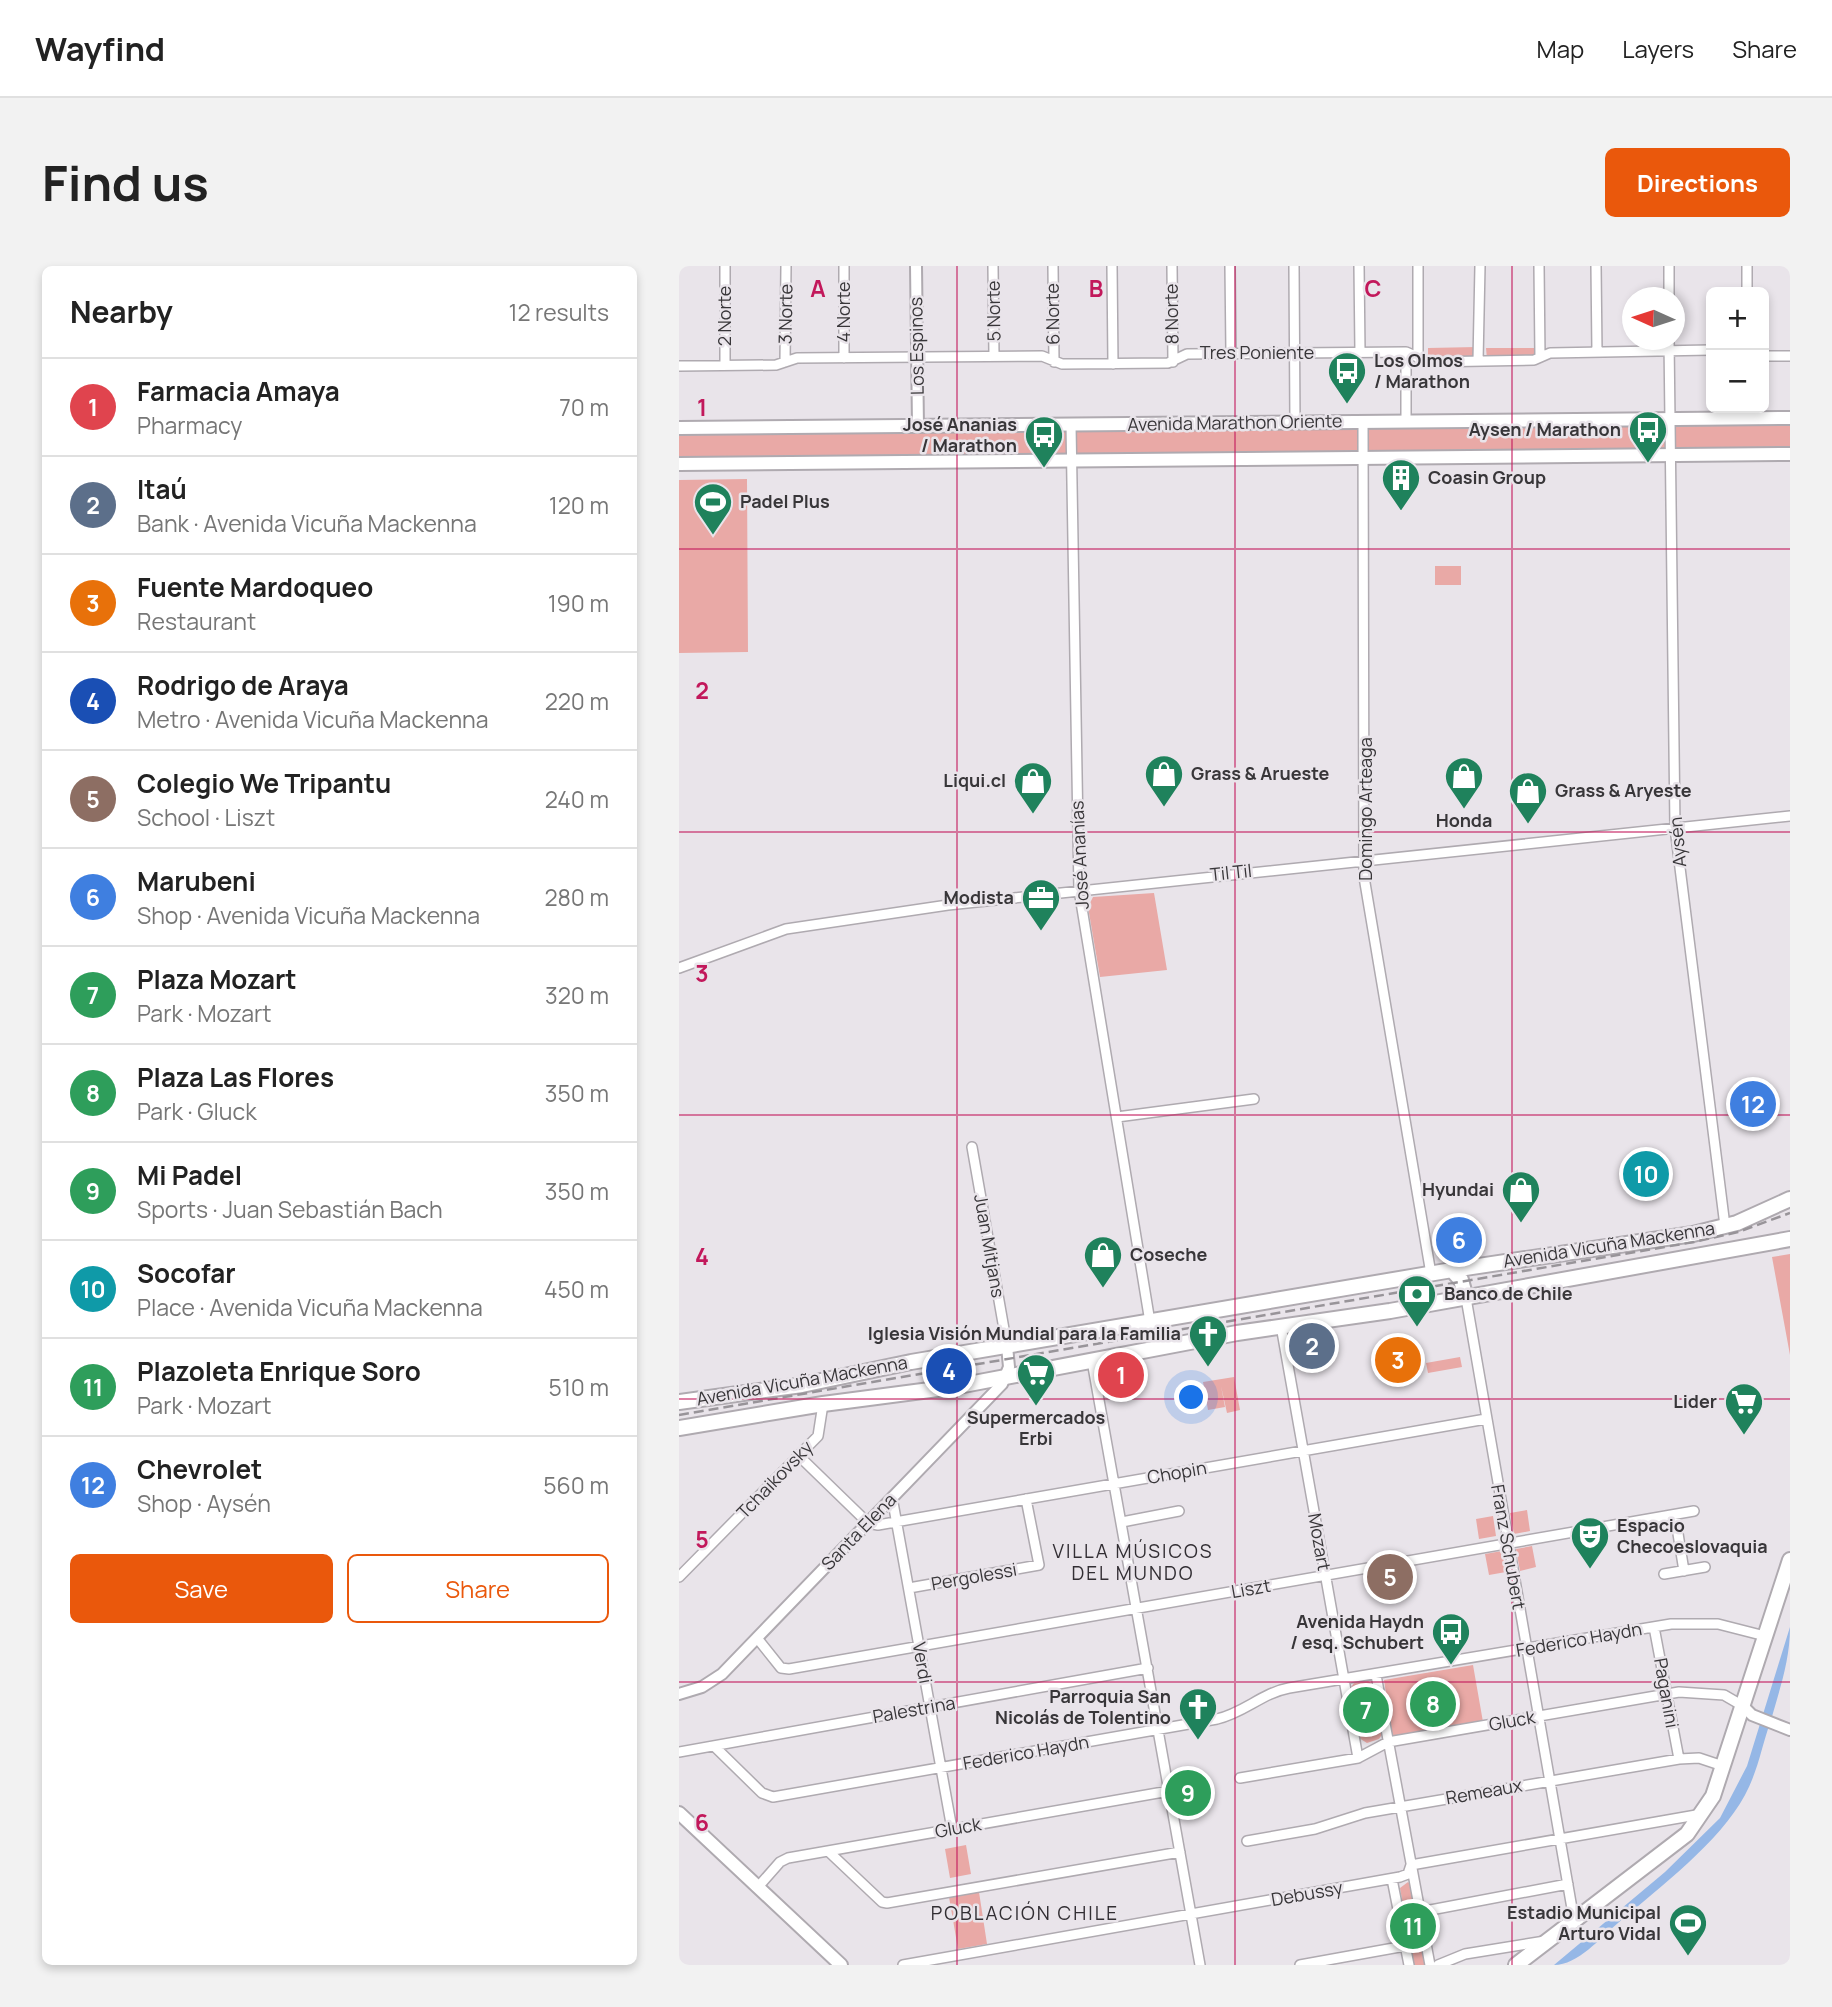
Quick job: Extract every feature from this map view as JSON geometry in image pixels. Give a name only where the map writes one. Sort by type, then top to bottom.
[{"type":"main road","name":"Avenida Marathon Oriente","points":[[679,428],[1790,418]]},
{"type":"main road","name":"Avenida Marathon Oriente","points":[[679,464],[1790,454]]},
{"type":"main road","name":"Avenida Vicuña Mackenna","points":[[679,1402],[802,1385],[1007,1346],[1725,1226],[1790,1199]]},
{"type":"main road","name":"Avenida Vicuña Mackenna","points":[[679,1428],[1006,1377],[1281,1326],[1466,1298],[1790,1239]]},
{"type":"main road","points":[[1452,1270],[1461,1280],[1466,1298]]},
{"type":"main road","points":[[1092,1361],[1094,1342],[1103,1330]]},
{"type":"main road","points":[[1516,1965],[1687,1834],[1704,1813],[1723,1766],[1790,1560]]},
{"type":"main road","points":[[679,1813],[841,1965]]},
{"type":"street","name":"2 Norte","points":[[725,266],[725,365]]},
{"type":"street","name":"3 Norte","points":[[785,362],[786,266]]},
{"type":"street","name":"4 Norte","points":[[843,266],[844,358]]},
{"type":"street","name":"Los Espinos","points":[[916,266],[918,426]]},
{"type":"street","name":"5 Norte","points":[[993,266],[994,356]]},
{"type":"street","name":"6 Norte","points":[[1053,266],[1054,362]]},
{"type":"street","points":[[1112,266],[1113,364]]},
{"type":"street","name":"8 Norte","points":[[1172,266],[1173,362]]},
{"type":"street","points":[[1230,266],[1231,354]]},
{"type":"street","points":[[1294,266],[1295,423]]},
{"type":"street","points":[[1359,266],[1360,352]]},
{"type":"street","points":[[1418,266],[1418,358]]},
{"type":"street","points":[[1478,361],[1480,266]]},
{"type":"street","points":[[1539,266],[1540,357]]},
{"type":"street","points":[[1597,266],[1597,352]]},
{"type":"street","points":[[1669,266],[1669,287]]},
{"type":"street","points":[[1747,266],[1747,287]]},
{"type":"street","name":"Tres Poniente","points":[[679,366],[776,365],[797,358],[994,356],[1042,356],[1062,365],[1113,364],[1173,362],[1187,354],[1360,352],[1406,352],[1429,362],[1540,357],[1550,353],[1669,350]]},
{"type":"street","name":"Aysén","points":[[1669,350],[1675,828],[1725,1226]]},
{"type":"street","name":"Tres Poniente","points":[[1685,350],[1706,350]]},
{"type":"street","points":[[1406,352],[1406,422]]},
{"type":"street","points":[[1769,356],[1790,356]]},
{"type":"street","name":"Domingo Arteaga","points":[[1363,422],[1364,877],[1431,1274]]},
{"type":"street","name":"José Ananías","points":[[1071,425],[1079,890],[1150,1322]]},
{"type":"street","name":"Til Til","points":[[679,968],[797,926],[1079,890],[1790,816]]},
{"type":"street","points":[[1117,1118],[1255,1099]]},
{"type":"street","name":"Juan Mitjans","points":[[972,1147],[1007,1346]]},
{"type":"street","name":"Franz Schubert","points":[[1466,1298],[1574,1920]]},
{"type":"street","name":"Mozart","points":[[1281,1326],[1357,1758]]},
{"type":"street","points":[[1006,1377],[1007,1346]]},
{"type":"street","points":[[1092,1361],[1200,1965]]},
{"type":"street","name":"Santa Elena","points":[[679,1694],[716,1679],[1006,1377]]},
{"type":"street","name":"Tchaikovsky","points":[[679,1577],[818,1436],[823,1404]]},
{"type":"street","name":"Chopin","points":[[868,1523],[897,1522],[1486,1419]]},
{"type":"street","points":[[799,1456],[868,1523]]},
{"type":"street","name":"Verdi","points":[[892,1497],[952,1829]]},
{"type":"street","name":"Pergolessi","points":[[909,1588],[1039,1565],[1026,1499]]},
{"type":"street","points":[[1122,1522],[1179,1511]]},
{"type":"street","name":"Liszt","points":[[757,1638],[786,1670],[1694,1511]]},
{"type":"street","points":[[1675,1515],[1684,1571]]},
{"type":"street","points":[[1664,1574],[1705,1567]]},
{"type":"street","name":"Federico Haydn","points":[[714,1746],[769,1797],[1231,1715],[1281,1690],[1654,1627],[1706,1622],[1765,1636]]},
{"type":"street","name":"Paganini","points":[[1654,1627],[1679,1759]]},
{"type":"street","name":"Palestrina","points":[[679,1752],[1148,1668]]},
{"type":"street","points":[[1377,1675],[1430,1965]]},
{"type":"street","name":"Gluck","points":[[1240,1778],[1357,1758],[1388,1742],[1667,1694],[1696,1691],[1714,1693],[1733,1698],[1743,1706]]},
{"type":"street","points":[[1743,1706],[1755,1716],[1790,1730]]},
{"type":"street","name":"Remeaux","points":[[1247,1840],[1315,1829],[1359,1815],[1400,1807],[1679,1759],[1699,1758],[1723,1766]]},
{"type":"street","name":"Gluck","points":[[758,1887],[783,1860],[1169,1791]]},
{"type":"street","points":[[1411,1865],[1704,1813]]},
{"type":"street","points":[[828,1851],[882,1902],[887,1903],[1180,1852]]},
{"type":"street","points":[[1396,1878],[1408,1874],[1411,1865]]},
{"type":"street","points":[[1396,1878],[1415,1885]]},
{"type":"street","points":[[1396,1878],[1409,1965]]},
{"type":"street","name":"Debussy","points":[[903,1965],[1396,1878]]},
{"type":"street","points":[[1420,1912],[1568,1884]]},
{"type":"street","points":[[1438,1965],[1465,1954],[1549,1940]]},
{"type":"street","points":[[1300,1965],[1405,1946]]},
{"type":"street","points":[[1512,1946],[1516,1965]]},
{"type":"street","points":[[973,1952],[975,1965]]},
{"type":"shaded area","points":[[1477,347],[1477,358],[1428,356],[1428,348]]},
{"type":"shaded area","points":[[1486,348],[1535,348],[1535,356],[1487,359]]},
{"type":"shaded area","points":[[1790,425],[1790,452],[679,461],[679,434]]},
{"type":"shaded area","name":"Padel Plus","points":[[747,479],[748,652],[679,653],[679,480]]},
{"type":"shaded area","points":[[1435,566],[1461,566],[1461,585],[1435,585]]},
{"type":"shaded area","points":[[1154,893],[1167,970],[1100,977],[1088,907],[1093,897]]},
{"type":"shaded area","points":[[1790,1254],[1790,1355],[1772,1257]]},
{"type":"shaded area","points":[[1460,1357],[1462,1367],[1428,1373],[1426,1363]]},
{"type":"shaded area","points":[[1234,1377],[1240,1410],[1227,1413],[1221,1386],[1225,1407],[1208,1410],[1203,1382]]},
{"type":"shaded area","points":[[1527,1510],[1530,1531],[1514,1534],[1510,1513]]},
{"type":"shaded area","points":[[1493,1516],[1496,1536],[1479,1539],[1476,1519]]},
{"type":"shaded area","points":[[1532,1546],[1536,1567],[1520,1571],[1516,1549]]},
{"type":"shaded area","points":[[1502,1551],[1506,1572],[1489,1575],[1485,1554]]},
{"type":"shaded area","points":[[1473,1665],[1483,1722],[1396,1737],[1392,1734],[1384,1680]]},
{"type":"shaded area","points":[[1368,1681],[1374,1685],[1383,1733],[1379,1739],[1367,1743],[1359,1738],[1350,1689],[1354,1683]]},
{"type":"shaded area","points":[[966,1845],[971,1874],[950,1878],[945,1849]]},
{"type":"shaded area","points":[[1408,1882],[1412,1886],[1427,1965],[1413,1965],[1400,1888]]},
{"type":"shaded area","points":[[979,1892],[987,1944],[958,1949],[949,1897]]},
{"type":"water","points":[[1790,1627],[1786,1662],[1771,1720],[1753,1777],[1734,1813],[1688,1864],[1588,1950],[1572,1961],[1554,1965],[1665,1872],[1720,1818],[1747,1766]]},
{"type":"railway","points":[[679,1415],[1694,1242],[1738,1232],[1790,1213]]},
{"type":"place","name":"Los Olmos / Marathon","points":[[1347,405]]},
{"type":"place","name":"Aysen / Marathon","points":[[1648,464]]},
{"type":"place","name":"José Ananias / Marathon","points":[[1044,469]]},
{"type":"place","name":"Coasin Group","points":[[1401,512]]},
{"type":"place","name":"Padel Plus","points":[[713,536]]},
{"type":"place","name":"Grass & Arueste","points":[[1164,808]]},
{"type":"place","name":"Honda","points":[[1464,810]]},
{"type":"place","name":"Liqui.cl","points":[[1033,815]]},
{"type":"place","name":"Grass & Aryeste","points":[[1528,825]]},
{"type":"place","name":"Modista","points":[[1041,932]]},
{"type":"place","name":"Chevrolet","points":[[1753,1104]]},
{"type":"place","name":"Socofar","points":[[1646,1174]]},
{"type":"place","name":"Hyundai","points":[[1521,1224]]},
{"type":"place","name":"Marubeni","points":[[1459,1240]]},
{"type":"place","name":"Coseche","points":[[1103,1289]]},
{"type":"place","name":"Banco de Chile","points":[[1417,1328]]},
{"type":"place","name":"Itaú","points":[[1312,1346]]},
{"type":"place","name":"Fuente Mardoqueo","points":[[1398,1360]]},
{"type":"place","name":"Iglesia Visión Mundial para la Familia","points":[[1208,1368]]},
{"type":"place","name":"Rodrigo de Araya","points":[[949,1371]]},
{"type":"place","name":"Farmacia Amaya","points":[[1121,1375]]},
{"type":"place","name":"Supermercados Erbi","points":[[1036,1407]]},
{"type":"place","name":"Lider","points":[[1744,1436]]},
{"type":"place","name":"Espacio Checoeslovaquia","points":[[1590,1570]]},
{"type":"place","name":"Colegio We Tripantu","points":[[1390,1577]]},
{"type":"place","name":"Avenida Haydn / esq. Schubert","points":[[1451,1666]]},
{"type":"place","name":"Plaza Las Flores","points":[[1433,1704]]},
{"type":"place","name":"Plaza Mozart","points":[[1366,1710]]},
{"type":"place","name":"Parroquia San Nicolás de Tolentino","points":[[1198,1741]]},
{"type":"place","name":"Mi Padel","points":[[1188,1793]]},
{"type":"place","name":"Plazoleta Enrique Soro","points":[[1413,1926]]},
{"type":"place","name":"Estadio Municipal Arturo Vidal","points":[[1688,1957]]},
{"type":"district","name":"VILLA MÚSICOS DEL MUNDO","points":[[1133,1562]]},
{"type":"district","name":"POBLACIÓN CHILE","points":[[1025,1913]]}]
